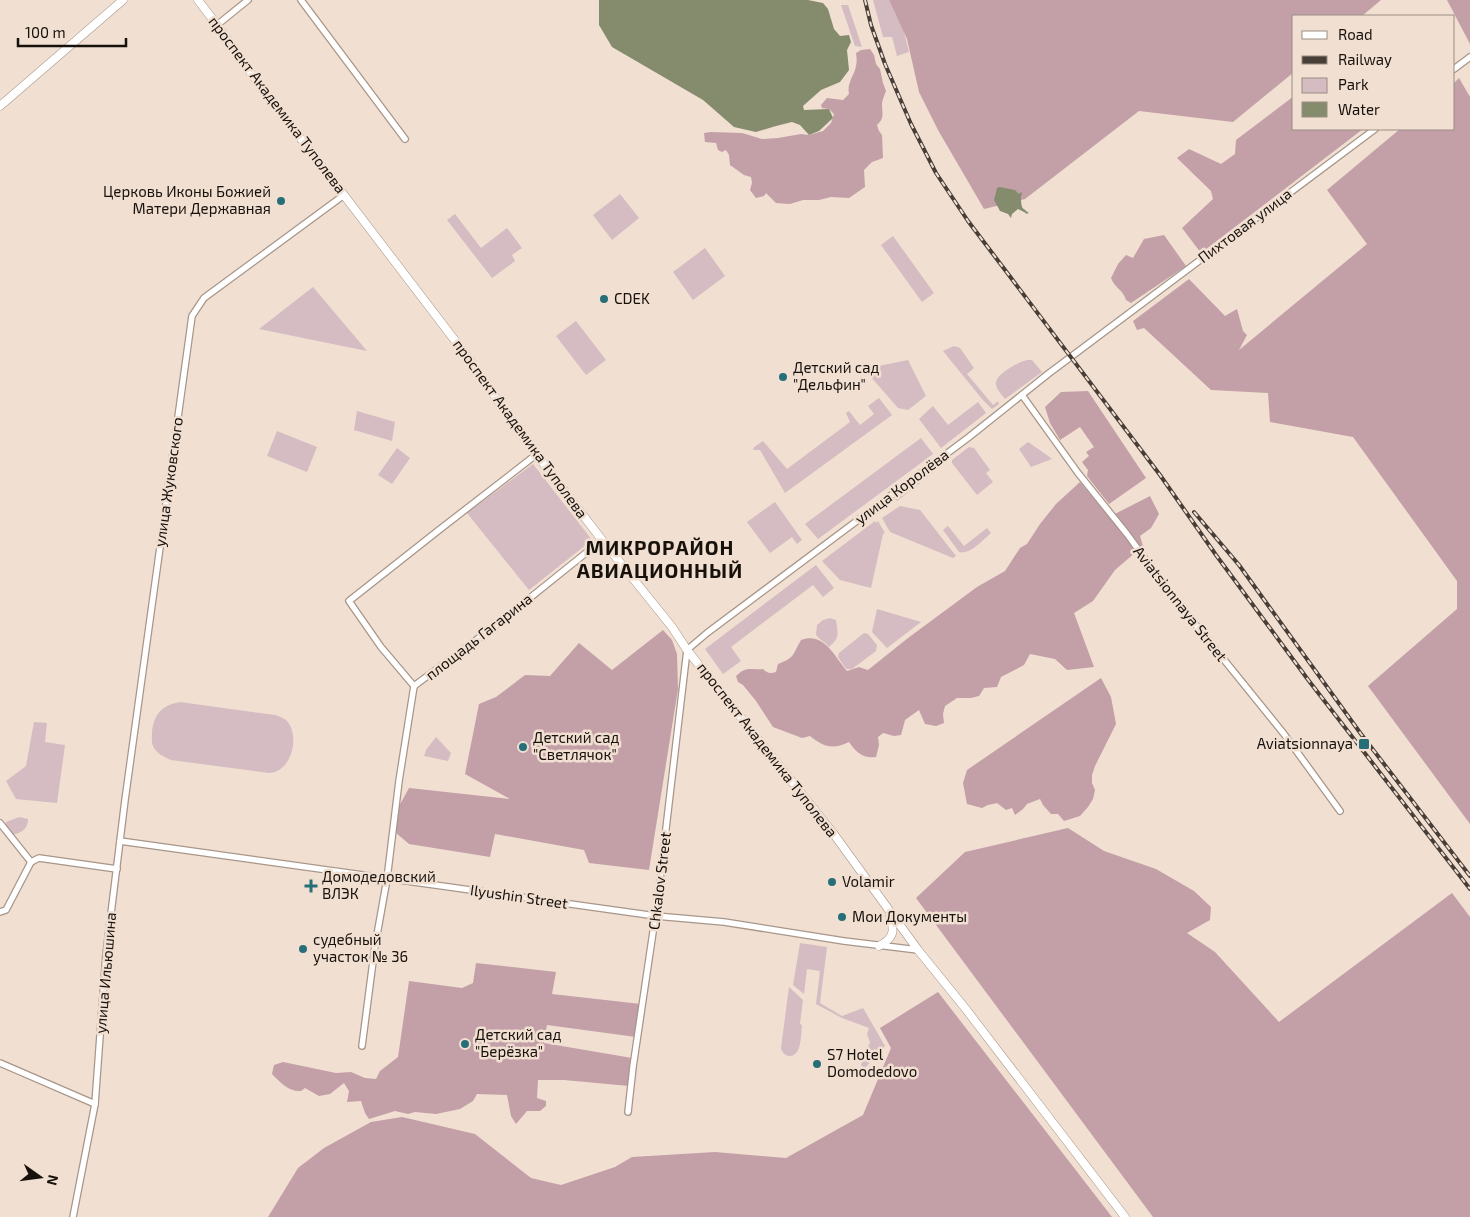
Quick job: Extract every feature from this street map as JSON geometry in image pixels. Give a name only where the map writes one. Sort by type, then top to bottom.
[{"type":"main road","points":[[0,106],[123,0]]},
{"type":"main road","name":"проспект Академика Туполева","points":[[198,0],[250,72],[466,355],[602,540],[833,833],[918,950],[965,1008],[1125,1217]]},
{"type":"main road","points":[[879,946],[889,940],[893,931],[887,909]]},
{"type":"street","points":[[217,25],[248,0]]},
{"type":"street","points":[[301,0],[405,139]]},
{"type":"street","points":[[1455,68],[1470,57]]},
{"type":"street","name":"Пихтовая улица","points":[[1116,323],[1374,130]]},
{"type":"street","name":"улица Жуковского","points":[[120,841],[192,316],[204,298],[344,195]]},
{"type":"street","name":"улица Королёва","points":[[687,650],[706,633],[969,437],[1116,323]]},
{"type":"street","name":"Aviatsionnaya Street","points":[[1022,395],[1078,473],[1127,534],[1170,593],[1284,734],[1340,811]]},
{"type":"street","name":"площадь Гагарина","points":[[537,454],[349,601],[381,646],[414,686],[495,626],[602,540]]},
{"type":"street","name":"Chkalov Street","points":[[628,1112],[656,916],[687,650]]},
{"type":"street","points":[[362,1046],[375,946],[387,878],[395,806],[414,686]]},
{"type":"street","points":[[0,823],[31,862]]},
{"type":"street","name":"улица Ильюшина","points":[[73,1217],[95,1104],[106,954],[120,841]]},
{"type":"street","name":"Ilyushin Street","points":[[120,841],[656,916],[724,922],[879,946],[918,950]]},
{"type":"street","points":[[0,912],[6,910],[31,862],[39,858],[117,869]]},
{"type":"street","points":[[0,1063],[95,1104]]},
{"type":"green space","points":[[873,0],[889,0],[904,32],[909,52],[897,56],[892,37],[883,37]]},
{"type":"green space","points":[[841,5],[848,5],[862,47],[855,46]]},
{"type":"green space","points":[[620,194],[639,218],[612,240],[593,215]]},
{"type":"green space","points":[[455,214],[481,248],[507,228],[522,248],[512,255],[515,261],[492,278],[447,220]]},
{"type":"green space","points":[[893,236],[934,293],[922,302],[881,245]]},
{"type":"green space","points":[[705,248],[725,276],[693,300],[673,272]]},
{"type":"green space","points":[[313,287],[367,351],[259,329]]},
{"type":"green space","points":[[576,321],[606,360],[586,375],[556,336]]},
{"type":"green space","points":[[954,346],[960,348],[974,368],[967,374],[993,405],[998,401],[999,404],[992,409],[943,351]]},
{"type":"green space","points":[[908,360],[926,396],[908,410],[898,408],[864,369]]},
{"type":"green space","points":[[1027,360],[1032,360],[1042,372],[1005,399],[997,389],[996,381],[1008,369]]},
{"type":"green space","points":[[879,398],[892,415],[785,493],[760,450],[754,450],[753,448],[763,441],[787,469],[850,422],[846,413],[849,411],[860,425],[874,414],[868,406]]},
{"type":"green space","points":[[978,402],[986,413],[941,448],[919,419],[933,406],[948,425]]},
{"type":"green space","points":[[357,411],[395,422],[392,441],[354,430]]},
{"type":"green space","points":[[277,431],[317,447],[307,472],[267,456]]},
{"type":"green space","points":[[921,438],[933,454],[818,539],[805,524]]},
{"type":"green space","points":[[1028,442],[1052,459],[1031,467],[1019,449]]},
{"type":"green space","points":[[969,447],[974,448],[990,470],[986,473],[993,482],[977,495],[952,463],[952,460]]},
{"type":"green space","points":[[397,448],[410,458],[392,484],[378,475]]},
{"type":"green space","points":[[940,462],[944,464],[897,501],[895,499],[896,496]]},
{"type":"green space","points":[[533,464],[592,540],[529,590],[467,513]]},
{"type":"green space","points":[[775,502],[802,540],[797,544],[792,537],[770,553],[747,522]]},
{"type":"green space","points":[[900,506],[920,510],[956,556],[953,558],[890,532],[882,518]]},
{"type":"green space","points":[[875,521],[876,523],[878,521],[885,533],[883,534],[871,588],[840,580],[822,561]]},
{"type":"green space","points":[[948,526],[964,546],[987,528],[991,533],[972,549],[959,552],[943,530]]},
{"type":"green space","points":[[816,565],[834,588],[823,597],[813,585],[731,647],[741,661],[723,674],[705,649]]},
{"type":"green space","points":[[877,609],[921,622],[887,648],[872,632]]},
{"type":"green space","points":[[830,618],[836,620],[838,632],[837,638],[829,647],[816,635],[817,625],[823,620]]},
{"type":"green space","points":[[864,633],[868,634],[877,645],[876,651],[852,669],[846,669],[838,657],[839,653]]},
{"type":"green space","points":[[180,702],[275,715],[282,718],[291,727],[293,734],[292,752],[283,766],[277,771],[269,773],[171,760],[159,754],[154,748],[152,732],[160,711],[168,705]]},
{"type":"green space","points":[[34,722],[47,723],[45,742],[65,745],[57,803],[16,799],[6,781],[26,766]]},
{"type":"green space","points":[[436,737],[451,753],[448,761],[424,756],[426,750]]},
{"type":"green space","points":[[19,817],[28,819],[26,828],[13,835],[6,826],[6,822]]},
{"type":"green space","points":[[800,943],[827,947],[820,1003],[842,1016],[863,1008],[885,1046],[864,1069],[861,1065],[870,1042],[867,1034],[869,1028],[842,1018],[816,1004],[820,971],[807,969],[804,994],[793,985]]},
{"type":"green space","points":[[789,987],[803,1000],[799,1049],[796,1053],[789,1056],[781,1048]]},
{"type":"shaded area","points":[[889,0],[1381,0],[1363,15],[1292,15],[1292,74],[1233,122],[1139,111],[1025,199],[984,209],[938,130],[919,92],[907,39]]},
{"type":"shaded area","points":[[1447,0],[1470,0],[1470,44],[1455,15]]},
{"type":"shaded area","points":[[870,49],[880,69],[886,91],[882,102],[882,118],[877,125],[882,135],[883,158],[872,162],[864,170],[865,187],[849,198],[831,197],[819,200],[803,200],[790,204],[776,203],[766,193],[764,196],[756,198],[750,190],[751,177],[744,175],[730,165],[729,155],[726,150],[722,152],[718,150],[716,143],[705,142],[704,133],[711,132],[742,133],[762,139],[801,134],[809,135],[823,131],[831,123],[834,114],[829,109],[822,108],[821,105],[827,98],[843,100],[849,94],[849,85],[856,66],[856,53],[861,50]]},
{"type":"shaded area","points":[[1459,78],[1470,97],[1470,824],[1368,686],[1457,609],[1457,581],[1353,437],[1270,422],[1268,393],[1211,390],[1144,328],[1137,330],[1133,321],[1189,279],[1225,316],[1237,309],[1243,331],[1247,335],[1239,350],[1367,244],[1327,190],[1399,130],[1455,130],[1455,82]]},
{"type":"shaded area","points":[[1292,98],[1292,130],[1362,130],[1201,253],[1182,228],[1213,199],[1211,191],[1177,158],[1189,149],[1221,164],[1235,154],[1236,140]]},
{"type":"shaded area","points":[[1164,235],[1186,266],[1131,303],[1126,300],[1111,278],[1118,264],[1126,255],[1133,258],[1144,239]]},
{"type":"shaded area","points":[[1088,391],[1146,478],[1109,504],[1087,476],[1088,470],[1082,462],[1089,456],[1086,452],[1094,447],[1080,427],[1060,440],[1050,423],[1045,407],[1061,392]]},
{"type":"shaded area","points":[[1080,482],[1109,517],[1150,496],[1159,514],[1151,528],[1140,536],[1143,546],[1115,570],[1093,601],[1074,613],[1094,667],[1067,670],[1055,659],[1030,654],[1024,665],[1001,677],[997,687],[984,688],[979,696],[957,698],[945,706],[943,714],[944,723],[936,726],[925,724],[919,710],[905,720],[901,735],[894,736],[883,733],[878,737],[879,745],[876,757],[867,757],[860,754],[849,742],[833,747],[824,745],[810,736],[802,738],[773,727],[756,701],[743,685],[738,682],[736,676],[746,670],[763,669],[769,673],[776,672],[778,664],[791,657],[801,640],[809,638],[816,639],[828,647],[847,671],[859,667],[868,670],[977,587],[1005,571],[1020,548],[1027,544],[1056,504]]},
{"type":"shaded area","points":[[663,630],[672,640],[677,654],[678,689],[649,870],[589,863],[584,850],[495,834],[490,857],[409,844],[395,832],[398,808],[409,788],[510,799],[465,774],[479,704],[496,697],[525,675],[550,676],[579,643],[612,670]]},
{"type":"shaded area","points":[[1101,678],[1111,697],[1116,724],[1092,775],[1092,783],[1095,790],[1093,799],[1080,816],[1064,821],[1058,814],[1051,814],[1040,799],[1027,804],[1015,815],[1012,808],[1006,810],[997,803],[982,808],[967,804],[963,783],[967,770]]},
{"type":"shaded area","points":[[1068,828],[1104,851],[1156,869],[1194,891],[1211,907],[1210,920],[1187,933],[1215,952],[1279,1022],[1452,893],[1470,917],[1470,1217],[1153,1217],[916,898],[965,852]]},
{"type":"shaded area","points":[[476,963],[556,972],[552,994],[641,1004],[636,1037],[547,1025],[544,1043],[632,1058],[629,1086],[564,1080],[538,1080],[537,1098],[546,1101],[546,1106],[540,1111],[527,1111],[516,1124],[511,1116],[507,1095],[477,1094],[473,1101],[460,1109],[436,1114],[415,1112],[408,1114],[395,1111],[369,1119],[361,1101],[347,1102],[349,1091],[344,1083],[330,1094],[319,1096],[305,1088],[297,1091],[289,1088],[272,1074],[274,1065],[283,1062],[336,1073],[351,1072],[365,1078],[376,1079],[380,1071],[398,1057],[409,981],[462,988],[473,983]]},
{"type":"shaded area","points":[[938,992],[1112,1217],[268,1217],[298,1168],[324,1148],[371,1122],[402,1117],[475,1134],[531,1178],[561,1185],[615,1167],[632,1157],[715,1152],[786,1158],[863,1115],[891,1048],[880,1028]]},
{"type":"water","points":[[599,0],[808,0],[823,3],[828,9],[834,29],[840,36],[849,35],[851,42],[847,50],[849,70],[840,82],[821,90],[803,106],[804,110],[829,109],[833,118],[819,131],[809,135],[800,125],[792,122],[756,132],[734,127],[703,100],[612,47],[599,25]]},
{"type":"water","points":[[997,188],[1015,190],[1019,194],[1021,192],[1022,207],[1029,213],[1025,214],[1018,209],[1012,214],[1011,218],[1008,214],[1000,211],[994,200]]},
{"type":"railway","points":[[865,0],[871,25],[885,64],[911,124],[936,173],[968,221],[1160,475],[1216,555],[1309,681],[1470,889]]},
{"type":"railway","points":[[1194,512],[1239,565],[1361,734],[1470,876]]},
{"type":"place","name":"Церковь Иконы Божией Матери Державная","points":[[281,201]]},
{"type":"place","name":"CDEK","points":[[604,299]]},
{"type":"place","name":"Детский сад \"Дельфин\"","points":[[783,377]]},
{"type":"place","name":"Aviatsionnaya","points":[[1364,744]]},
{"type":"place","name":"Детский сад \"Светлячок\"","points":[[523,747]]},
{"type":"place","name":"Volamir","points":[[832,882]]},
{"type":"place","name":"Домодедовский ВЛЭК","points":[[311,886]]},
{"type":"place","name":"Мои Документы","points":[[842,917]]},
{"type":"place","name":"судебный участок № 36","points":[[303,949]]},
{"type":"place","name":"Детский сад \"Берёзка\"","points":[[465,1044]]},
{"type":"place","name":"S7 Hotel Domodedovo","points":[[817,1064]]},
{"type":"district","name":"МИКРОРАЙОН АВИАЦИОННЫЙ","points":[[660,560]]}]
